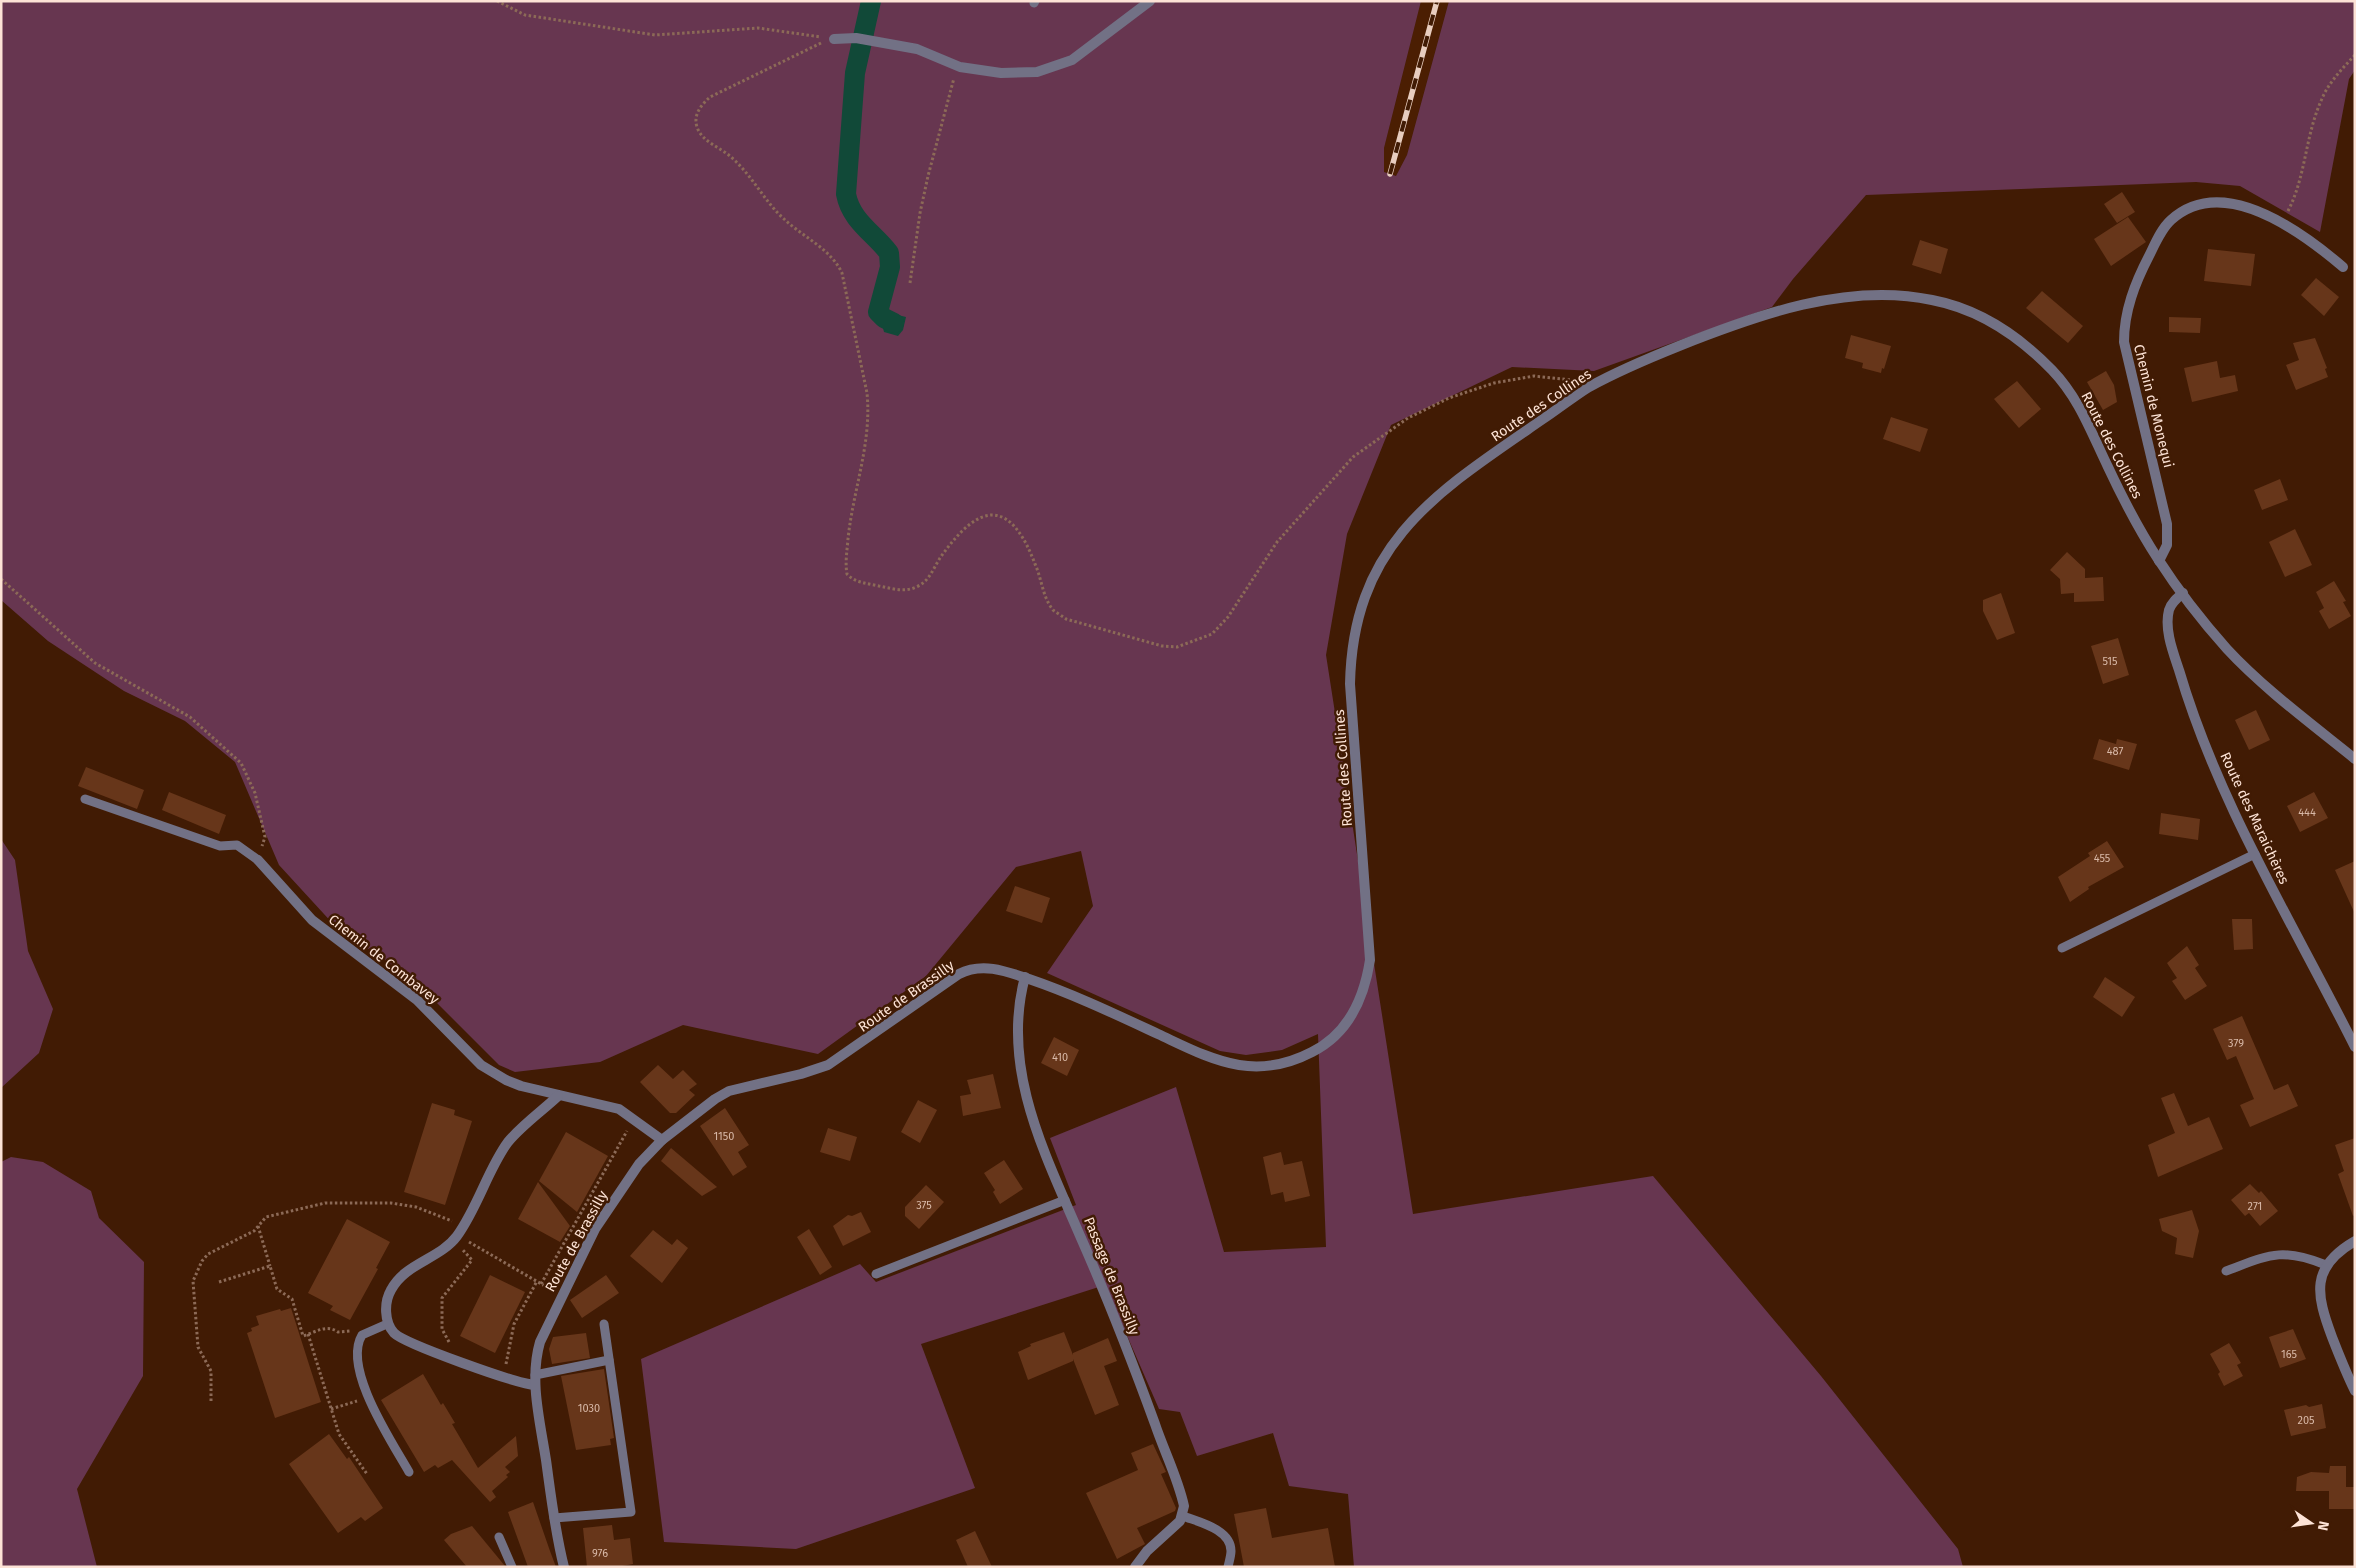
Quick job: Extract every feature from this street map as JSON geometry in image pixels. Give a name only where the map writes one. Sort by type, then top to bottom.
[{"type":"street","points":[[834,39],[861,39],[917,49],[957,66],[1019,74],[1037,72],[1061,66],[1072,60],[1150,1]]},
{"type":"street","name":"Chemin de Monequi","points":[[2159,561],[2167,545],[2167,524],[2124,342],[2124,328],[2128,303],[2141,271],[2162,233],[2170,221],[2181,213],[2193,208],[2221,202],[2234,204],[2282,223],[2312,241],[2343,267]]},
{"type":"street","name":"Route des Collines","points":[[1025,977],[1067,992],[1202,1054],[1231,1064],[1268,1066],[1287,1062],[1321,1048],[1345,1026],[1356,1009],[1364,991],[1370,960],[1350,684],[1353,642],[1364,597],[1373,575],[1397,538],[1410,521],[1429,503],[1497,451],[1588,388],[1632,366],[1715,332],[1809,305],[1869,295],[1892,295],[1934,300],[1959,307],[1990,321],[2023,343],[2055,373],[2068,389],[2088,422],[2131,514],[2159,561],[2182,593],[2229,650],[2355,760]]},
{"type":"street","name":"Route des Maraichères","points":[[2182,593],[2173,601],[2169,610],[2168,631],[2184,688],[2204,741],[2255,854],[2355,1047]]},
{"type":"street","name":"Chemin de Combavey","points":[[258,860],[312,920],[417,1000],[481,1064],[506,1080],[558,1096],[619,1109],[662,1140]]},
{"type":"street","name":"Route de Brassilly","points":[[564,1567],[554,1518],[535,1380],[540,1342],[595,1229],[639,1164],[662,1140],[715,1099],[730,1091],[801,1074],[828,1065],[968,970],[993,968],[1025,977]]},
{"type":"street","name":"Passage de Brassilly","points":[[1025,977],[1017,1017],[1021,1070],[1032,1120],[1106,1295],[1183,1501],[1182,1516]]},
{"type":"street","points":[[535,1380],[523,1384],[398,1337],[388,1324],[386,1311],[390,1290],[404,1273],[446,1249],[474,1210],[508,1142],[558,1096]]},
{"type":"street","points":[[2355,1241],[2340,1249],[2326,1265],[2318,1291],[2322,1310],[2355,1391]]},
{"type":"street","points":[[1135,1567],[1182,1516]]},
{"type":"lane","points":[[85,798],[220,846],[237,845],[258,860]]},
{"type":"lane","points":[[2062,948],[2255,854]]},
{"type":"lane","points":[[876,1274],[1065,1200]]},
{"type":"lane","points":[[2226,1271],[2278,1254],[2302,1256],[2326,1265]]},
{"type":"lane","points":[[388,1324],[362,1335],[356,1351],[367,1398],[409,1472]]},
{"type":"lane","points":[[554,1518],[631,1512],[604,1324]]},
{"type":"lane","points":[[535,1380],[609,1360]]},
{"type":"lane","points":[[1182,1516],[1214,1528],[1224,1536],[1231,1551],[1228,1567]]},
{"type":"lane","points":[[499,1537],[512,1567]]},
{"type":"path","points":[[497,1],[525,15],[655,35],[758,28],[834,39]]},
{"type":"path","points":[[834,39],[820,43],[710,97],[701,105],[697,116],[697,126],[701,135],[731,157],[748,175],[784,219],[834,259],[842,273],[869,411],[867,442],[850,528],[846,566],[847,574],[857,581],[899,590],[916,587],[930,575],[941,558],[976,520],[990,515],[998,516],[1006,518],[1017,530],[1036,565],[1041,586],[1054,610],[1066,619],[1162,646],[1177,647],[1212,634],[1228,617],[1277,542],[1354,457],[1408,418],[1449,398],[1494,383],[1534,376],[1574,380],[1588,388]]},
{"type":"path","points":[[2282,223],[2298,190],[2320,101],[2336,76],[2355,55]]},
{"type":"path","points":[[910,283],[920,213],[928,176],[957,66]]},
{"type":"path","points":[[1,579],[95,663],[190,717],[241,763],[255,793],[265,837],[258,860]]},
{"type":"path","points":[[541,1284],[634,1119]]},
{"type":"path","points":[[211,1401],[211,1370],[198,1347],[193,1281],[202,1261],[208,1254],[254,1231],[266,1217],[325,1203],[391,1202],[416,1207],[453,1221]]},
{"type":"path","points":[[258,1226],[278,1289],[292,1299],[303,1336],[331,1328],[338,1332],[350,1331],[362,1335]]},
{"type":"path","points":[[450,1357],[452,1348],[442,1329],[442,1298],[472,1260],[461,1248],[466,1240],[562,1296]]},
{"type":"path","points":[[219,1282],[270,1266]]},
{"type":"path","points":[[502,1377],[509,1356],[514,1324],[537,1282]]},
{"type":"path","points":[[308,1334],[339,1434],[367,1474]]},
{"type":"path","points":[[331,1409],[367,1398]]},
{"type":"shaded area","points":[[1,1],[1421,1],[1384,148],[1384,172],[1396,176],[1407,155],[1449,1],[2355,1],[2355,70],[2349,79],[2320,232],[2240,186],[2196,182],[1866,195],[1793,279],[1772,307],[1594,371],[1512,367],[1391,425],[1347,534],[1326,655],[1413,1214],[1653,1176],[1821,1376],[1958,1549],[1963,1567],[1354,1567],[1348,1494],[1289,1486],[1273,1433],[1197,1456],[1180,1412],[1159,1409],[1105,1285],[921,1344],[975,1488],[796,1549],[664,1542],[641,1359],[860,1264],[876,1282],[1076,1205],[1050,1138],[1176,1087],[1224,1252],[1326,1247],[1318,1034],[1282,1050],[1246,1055],[1220,1051],[1047,973],[1093,906],[1081,851],[1016,867],[926,976],[818,1054],[683,1025],[600,1062],[515,1072],[499,1065],[415,981],[335,926],[279,865],[235,762],[185,721],[124,691],[48,641],[1,600]]},
{"type":"shaded area","points":[[1421,1],[1449,1],[1407,155],[1396,176],[1384,172],[1384,148]]},
{"type":"shaded area","points":[[886,312],[906,317],[903,330],[898,336],[884,332],[882,324]]},
{"type":"shaded area","points":[[1,839],[15,860],[28,951],[53,1009],[39,1053],[1,1088]]},
{"type":"shaded area","points":[[11,1157],[43,1162],[91,1191],[99,1218],[144,1262],[143,1376],[77,1489],[97,1567],[1,1567],[1,1162]]},
{"type":"building","points":[[2122,192],[2135,212],[2117,223],[2104,204]]},
{"type":"building","points":[[2128,217],[2146,242],[2111,266],[2094,239]]},
{"type":"building","points":[[1920,240],[1948,249],[1941,274],[1912,265]]},
{"type":"building","points":[[2208,249],[2255,254],[2251,286],[2204,281]]},
{"type":"building","points":[[2316,278],[2339,297],[2324,316],[2301,295]]},
{"type":"building","points":[[2042,291],[2083,326],[2068,343],[2026,308]]},
{"type":"building","points":[[2169,317],[2201,318],[2200,333],[2169,332]]},
{"type":"building","points":[[1851,335],[1891,346],[1881,373],[1862,368],[1863,363],[1845,358]]},
{"type":"building","points":[[2315,338],[2327,368],[2325,369],[2328,377],[2296,390],[2286,365],[2299,360],[2293,343]]},
{"type":"building","points":[[2217,361],[2220,378],[2235,375],[2238,391],[2192,402],[2184,368]]},
{"type":"building","points":[[2106,371],[2114,385],[2117,402],[2103,410],[2087,382]]},
{"type":"building","points":[[2017,381],[2041,409],[2019,428],[1994,399]]},
{"type":"building","points":[[1891,417],[1928,429],[1920,452],[1883,439]]},
{"type":"building","points":[[2280,479],[2288,500],[2262,510],[2254,490]]},
{"type":"building","points":[[2295,529],[2312,565],[2285,577],[2269,542]]},
{"type":"building","points":[[2067,552],[2085,569],[2085,578],[2103,577],[2104,601],[2074,602],[2074,593],[2061,594],[2060,579],[2050,570]]},
{"type":"building","points":[[2334,581],[2346,601],[2343,602],[2351,616],[2329,629],[2319,611],[2324,608],[2316,592]]},
{"type":"building","points":[[2001,593],[2015,633],[1997,640],[1983,611],[1983,600]]},
{"type":"building","points":[[2118,638],[2129,675],[2103,684],[2091,646]]},
{"type":"building","points":[[2256,710],[2270,740],[2249,750],[2235,720]]},
{"type":"building","points":[[2099,739],[2116,744],[2117,739],[2137,744],[2129,770],[2093,759]]},
{"type":"building","points":[[86,767],[144,790],[137,809],[78,786]]},
{"type":"building","points":[[169,792],[226,815],[219,834],[162,810]]},
{"type":"building","points":[[2314,792],[2328,818],[2300,832],[2287,806]]},
{"type":"building","points":[[2161,813],[2200,819],[2198,840],[2159,834]]},
{"type":"building","points":[[2107,841],[2124,867],[2088,887],[2089,889],[2070,902],[2058,877],[2090,856],[2088,853]]},
{"type":"building","points":[[2355,861],[2355,914],[2335,870]]},
{"type":"building","points":[[1015,886],[1050,898],[1042,923],[1006,911]]},
{"type":"building","points":[[2232,919],[2252,919],[2253,949],[2234,950]]},
{"type":"building","points":[[2187,946],[2199,965],[2195,968],[2207,986],[2185,1000],[2172,981],[2177,978],[2167,963]]},
{"type":"building","points":[[2105,977],[2135,997],[2122,1017],[2093,997]]},
{"type":"building","points":[[2242,1016],[2274,1090],[2288,1084],[2298,1106],[2250,1127],[2240,1105],[2254,1099],[2236,1056],[2227,1060],[2213,1029]]},
{"type":"building","points":[[1054,1037],[1079,1050],[1067,1076],[1041,1063]]},
{"type":"building","points":[[658,1065],[673,1079],[683,1070],[697,1084],[689,1090],[695,1095],[676,1113],[670,1113],[640,1082]]},
{"type":"building","points":[[993,1074],[1001,1108],[963,1116],[960,1096],[971,1094],[967,1080]]},
{"type":"building","points":[[2174,1093],[2188,1126],[2209,1117],[2223,1149],[2158,1177],[2148,1145],[2175,1133],[2161,1098]]},
{"type":"building","points":[[918,1100],[937,1110],[920,1143],[901,1132]]},
{"type":"building","points":[[432,1103],[455,1110],[454,1115],[472,1121],[445,1205],[404,1192]]},
{"type":"building","points":[[725,1108],[749,1145],[738,1152],[747,1167],[733,1176],[700,1126]]},
{"type":"building","points":[[828,1128],[857,1137],[850,1161],[820,1152]]},
{"type":"building","points":[[566,1132],[608,1156],[577,1212],[539,1181]]},
{"type":"building","points":[[2355,1138],[2355,1215],[2353,1216],[2338,1174],[2344,1171],[2335,1145]]},
{"type":"building","points":[[671,1148],[717,1187],[702,1196],[690,1186],[661,1161]]},
{"type":"building","points":[[1281,1152],[1284,1165],[1302,1161],[1310,1196],[1285,1202],[1283,1192],[1271,1195],[1263,1157]]},
{"type":"building","points":[[1004,1160],[1023,1189],[1000,1204],[993,1192],[995,1190],[984,1173]]},
{"type":"building","points":[[538,1182],[570,1226],[560,1242],[518,1219]]},
{"type":"building","points":[[2250,1184],[2259,1193],[2261,1191],[2278,1211],[2260,1226],[2249,1213],[2245,1216],[2231,1200]]},
{"type":"building","points":[[926,1185],[944,1202],[919,1229],[905,1216],[905,1207]]},
{"type":"building","points":[[2192,1210],[2199,1231],[2193,1258],[2175,1254],[2177,1238],[2162,1231],[2159,1219]]},
{"type":"building","points":[[861,1212],[871,1232],[843,1246],[833,1226],[848,1215],[852,1216]]},
{"type":"building","points":[[347,1219],[390,1242],[376,1268],[378,1269],[350,1320],[330,1310],[333,1306],[308,1293]]},
{"type":"building","points":[[809,1229],[832,1267],[820,1275],[797,1237]]},
{"type":"building","points":[[653,1230],[672,1245],[677,1239],[688,1248],[662,1283],[630,1256]]},
{"type":"building","points":[[490,1275],[525,1292],[495,1353],[460,1336]]},
{"type":"building","points":[[606,1275],[619,1293],[582,1318],[570,1300]]},
{"type":"building","points":[[291,1308],[321,1402],[275,1418],[247,1333],[252,1331],[251,1328],[259,1325],[256,1316]]},
{"type":"building","points":[[2293,1329],[2306,1359],[2280,1368],[2269,1337]]},
{"type":"building","points":[[1064,1332],[1073,1355],[1073,1361],[1028,1380],[1018,1352],[1031,1346],[1030,1344]]},
{"type":"building","points":[[586,1333],[590,1358],[552,1364],[549,1349],[553,1337]]},
{"type":"building","points":[[1108,1338],[1117,1361],[1104,1366],[1119,1405],[1095,1415],[1073,1359],[1073,1353]]},
{"type":"building","points":[[2229,1343],[2241,1363],[2237,1365],[2243,1376],[2224,1386],[2218,1374],[2220,1372],[2210,1354]]},
{"type":"building","points":[[604,1369],[614,1438],[610,1439],[611,1445],[576,1450],[561,1376]]},
{"type":"building","points":[[423,1374],[441,1405],[443,1403],[455,1423],[452,1424],[478,1468],[516,1436],[518,1456],[505,1467],[510,1472],[506,1475],[508,1477],[492,1491],[496,1497],[490,1502],[452,1460],[438,1468],[435,1465],[424,1472],[381,1400]]},
{"type":"building","points":[[2322,1404],[2326,1428],[2291,1436],[2284,1410],[2306,1405],[2309,1407]]},
{"type":"building","points":[[329,1434],[347,1459],[349,1457],[383,1508],[365,1521],[361,1517],[338,1533],[289,1464]]},
{"type":"building","points":[[1153,1444],[1166,1472],[1161,1474],[1176,1508],[1175,1511],[1137,1528],[1145,1544],[1117,1559],[1086,1493],[1138,1470],[1131,1453]]},
{"type":"building","points":[[2330,1466],[2346,1466],[2346,1487],[2355,1487],[2355,1509],[2329,1509],[2329,1491],[2296,1491],[2297,1477],[2311,1472],[2329,1473]]},
{"type":"building","points":[[533,1502],[556,1567],[528,1567],[508,1512]]},
{"type":"building","points":[[1266,1508],[1272,1538],[1328,1528],[1335,1567],[1244,1567],[1234,1514]]},
{"type":"building","points":[[612,1525],[614,1540],[630,1538],[633,1564],[617,1567],[587,1567],[583,1528]]},
{"type":"building","points":[[472,1526],[505,1567],[467,1567],[444,1540],[451,1534]]},
{"type":"building","points":[[975,1531],[992,1567],[968,1567],[956,1540]]},
{"type":"waterway","points":[[871,1],[855,73],[846,194],[858,219],[889,253],[890,267],[878,312],[884,318],[894,323]]},
{"type":"railway","points":[[1390,174],[1437,1]]}]
